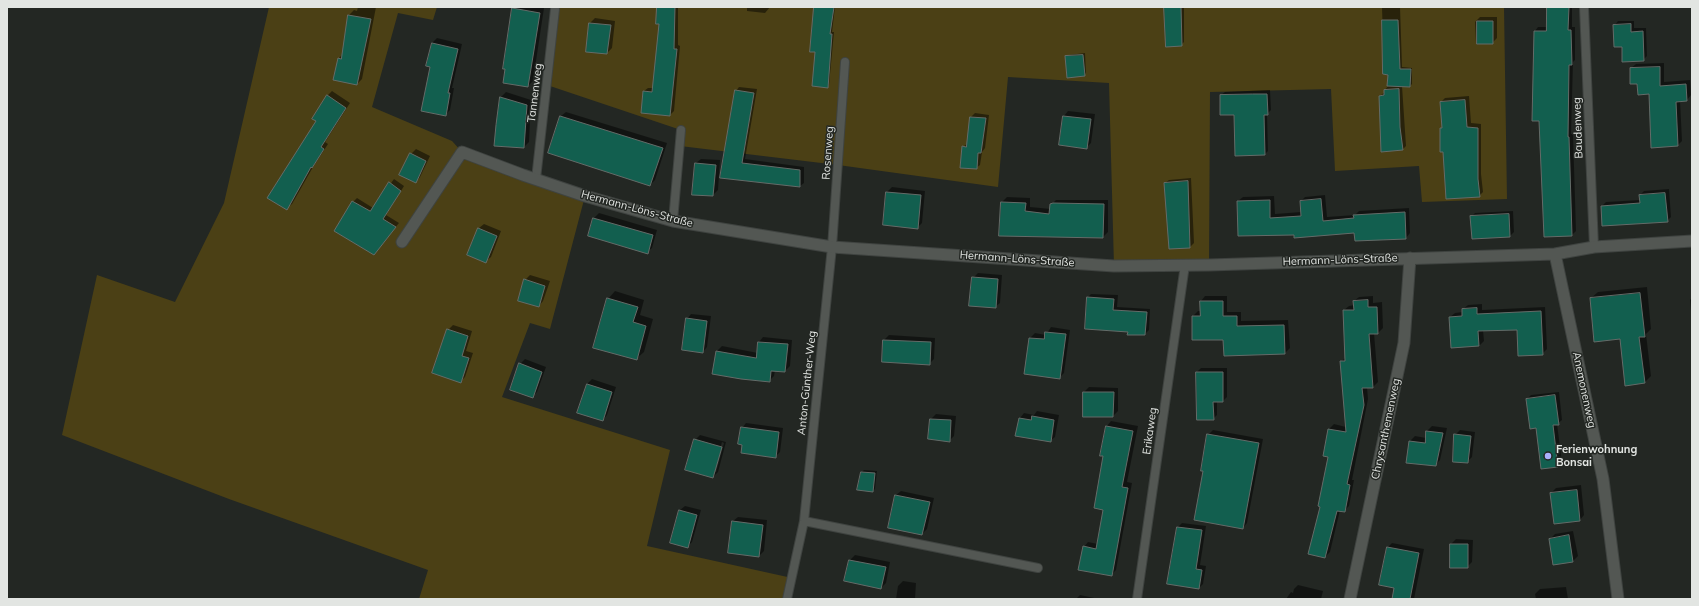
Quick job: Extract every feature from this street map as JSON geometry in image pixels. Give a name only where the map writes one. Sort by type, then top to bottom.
[{"type":"street","name":"Hermann-Löns-Straße","points":[[402,242],[462,152],[522,175],[585,196],[673,221],[832,247],[1114,266],[1555,254],[1594,247],[1692,241]]},
{"type":"street","name":"Anemonenweg","points":[[1555,254],[1603,478],[1618,599]]},
{"type":"street","name":"Chrysanthemenweg","points":[[1350,599],[1404,342],[1410,258]]},
{"type":"lane","name":"Baudenweg","points":[[1584,7],[1594,247]]},
{"type":"lane","name":"Tannenweg","points":[[536,179],[555,9]]},
{"type":"lane","name":"Rosenweg","points":[[832,247],[845,62]]},
{"type":"lane","points":[[673,221],[681,130]]},
{"type":"lane","name":"Anton-Günther-Weg","points":[[787,599],[804,521],[832,247]]},
{"type":"lane","name":"Erikaweg","points":[[1137,599],[1185,265]]},
{"type":"lane","points":[[804,521],[1038,568]]},
{"type":"shaded area","points":[[269,7],[437,7],[433,20],[398,13],[372,107],[452,141],[462,152],[585,196],[550,329],[530,323],[502,397],[670,450],[647,546],[792,578],[787,599],[419,599],[428,570],[229,499],[62,435],[97,275],[175,302],[224,203]]},
{"type":"shaded area","points":[[547,7],[1504,7],[1507,199],[1422,202],[1419,166],[1335,171],[1331,89],[1210,92],[1209,265],[1114,266],[1109,83],[1008,77],[998,187],[838,165],[680,146],[681,130],[547,85],[555,9]]},
{"type":"building","points":[[657,7],[675,7],[674,49],[677,49],[670,116],[641,113],[643,91],[652,92],[659,24],[656,24]]},
{"type":"building","points":[[814,7],[834,7],[830,34],[832,34],[828,88],[812,86],[815,52],[810,52]]},
{"type":"building","points":[[1164,7],[1181,7],[1182,46],[1166,47]]},
{"type":"building","points":[[1547,7],[1569,7],[1568,30],[1571,30],[1572,65],[1569,65],[1568,137],[1572,236],[1544,237],[1539,121],[1532,121],[1534,31],[1546,31]]},
{"type":"building","points":[[512,8],[540,13],[528,87],[503,83],[505,69],[503,69]]},
{"type":"building","points":[[348,15],[371,19],[357,85],[333,80],[338,58],[341,59]]},
{"type":"building","points":[[1382,20],[1398,20],[1400,69],[1411,69],[1410,87],[1387,86],[1388,75],[1383,74]]},
{"type":"building","points":[[1477,21],[1493,21],[1493,44],[1477,44]]},
{"type":"building","points":[[589,23],[611,25],[607,54],[586,52]]},
{"type":"building","points":[[1631,24],[1631,32],[1643,31],[1644,61],[1622,62],[1622,47],[1614,47],[1613,25]]},
{"type":"building","points":[[432,43],[458,49],[448,93],[450,93],[446,116],[421,111],[430,67],[426,66]]},
{"type":"building","points":[[1083,55],[1085,76],[1067,78],[1065,56]]},
{"type":"building","points":[[1660,67],[1660,86],[1686,84],[1687,101],[1676,102],[1678,146],[1651,148],[1649,94],[1638,95],[1637,84],[1630,84],[1630,68]]},
{"type":"building","points":[[1399,89],[1400,127],[1403,150],[1381,152],[1379,96],[1384,95],[1384,90]]},
{"type":"building","points":[[735,90],[754,93],[742,163],[800,170],[800,187],[720,178]]},
{"type":"building","points":[[1267,94],[1268,115],[1264,115],[1265,155],[1235,156],[1234,115],[1220,115],[1220,95]]},
{"type":"building","points":[[327,95],[346,108],[321,147],[324,149],[312,168],[311,167],[287,210],[267,198],[316,121],[312,119]]},
{"type":"building","points":[[500,97],[527,105],[524,148],[494,146]]},
{"type":"building","points":[[1465,100],[1467,127],[1478,128],[1478,179],[1480,197],[1446,199],[1443,152],[1440,152],[1440,128],[1442,128],[1440,102]]},
{"type":"building","points":[[560,116],[663,148],[650,186],[548,153]]},
{"type":"building","points":[[1063,116],[1091,119],[1087,149],[1059,145]]},
{"type":"building","points":[[970,117],[986,118],[981,153],[978,153],[977,169],[960,168],[962,146],[966,147]]},
{"type":"building","points":[[410,153],[426,161],[416,183],[399,175]]},
{"type":"building","points":[[695,163],[716,165],[713,196],[692,195]]},
{"type":"building","points":[[1188,181],[1190,248],[1169,249],[1164,183]]},
{"type":"building","points":[[389,182],[401,191],[383,219],[396,227],[374,255],[334,231],[352,201],[370,211]]},
{"type":"building","points":[[886,192],[921,195],[918,229],[883,225]]},
{"type":"building","points":[[1665,193],[1668,222],[1602,226],[1601,206],[1640,203],[1639,195]]},
{"type":"building","points":[[1321,199],[1323,221],[1354,218],[1353,215],[1405,212],[1406,239],[1355,241],[1354,233],[1294,238],[1294,235],[1238,236],[1237,201],[1270,200],[1270,218],[1301,216],[1300,201]]},
{"type":"building","points":[[1001,202],[1026,203],[1025,211],[1049,214],[1050,204],[1053,203],[1104,204],[1103,238],[999,236]]},
{"type":"building","points":[[1509,214],[1510,237],[1472,239],[1470,216]]},
{"type":"building","points":[[593,218],[653,235],[648,254],[588,236]]},
{"type":"building","points":[[478,228],[497,236],[486,263],[467,255]]},
{"type":"building","points":[[972,277],[998,279],[996,308],[969,306]]},
{"type":"building","points":[[524,279],[545,286],[539,307],[518,301]]},
{"type":"building","points":[[1640,293],[1645,337],[1639,337],[1645,383],[1625,386],[1620,339],[1594,342],[1590,298]]},
{"type":"building","points":[[1087,297],[1114,299],[1113,310],[1147,312],[1145,335],[1127,335],[1128,332],[1085,329]]},
{"type":"building","points":[[607,298],[638,307],[633,322],[646,326],[637,360],[593,348]]},
{"type":"building","points":[[1368,300],[1368,307],[1377,307],[1378,334],[1369,334],[1373,388],[1362,388],[1364,405],[1347,484],[1350,485],[1345,512],[1337,511],[1325,558],[1308,554],[1320,507],[1318,506],[1328,457],[1323,456],[1328,429],[1346,432],[1340,361],[1345,361],[1343,310],[1354,310],[1353,301]]},
{"type":"building","points":[[1200,301],[1223,301],[1223,316],[1237,316],[1237,326],[1284,325],[1285,354],[1224,356],[1223,340],[1192,340],[1192,316],[1200,316]]},
{"type":"building","points":[[1477,308],[1477,314],[1541,311],[1543,355],[1518,356],[1517,330],[1478,331],[1479,346],[1451,348],[1449,317],[1462,316],[1462,309]]},
{"type":"building","points":[[686,318],[707,321],[703,353],[682,350]]},
{"type":"building","points":[[447,329],[468,336],[462,356],[469,358],[461,383],[432,373]]},
{"type":"building","points":[[1045,332],[1066,334],[1060,379],[1024,374],[1029,338],[1044,339]]},
{"type":"building","points":[[883,340],[931,342],[930,365],[882,362]]},
{"type":"building","points":[[758,342],[788,344],[785,372],[771,371],[770,382],[712,374],[716,351],[756,358]]},
{"type":"building","points":[[519,363],[542,372],[533,398],[510,390]]},
{"type":"building","points":[[1196,372],[1223,372],[1223,402],[1213,402],[1214,420],[1197,420]]},
{"type":"building","points":[[587,384],[612,392],[603,421],[577,413]]},
{"type":"building","points":[[1083,392],[1114,392],[1113,417],[1083,417]]},
{"type":"building","points":[[1555,395],[1559,425],[1553,425],[1558,467],[1541,469],[1536,428],[1530,429],[1526,399]]},
{"type":"building","points":[[1032,416],[1054,420],[1051,442],[1015,436],[1019,418],[1031,420]]},
{"type":"building","points":[[930,419],[951,420],[950,442],[928,439]]},
{"type":"building","points":[[1106,426],[1133,431],[1122,487],[1128,488],[1112,576],[1078,570],[1083,546],[1096,549],[1103,510],[1094,508],[1103,456],[1100,456]]},
{"type":"building","points":[[741,427],[779,432],[776,458],[741,453],[742,445],[738,444]]},
{"type":"building","points":[[1426,431],[1443,433],[1436,466],[1406,463],[1409,441],[1425,443]]},
{"type":"building","points":[[1207,434],[1259,443],[1243,529],[1194,520],[1203,471],[1201,471]]},
{"type":"building","points":[[1454,434],[1471,436],[1468,463],[1453,462]]},
{"type":"building","points":[[694,439],[722,447],[713,478],[685,470]]},
{"type":"building","points":[[861,472],[875,473],[873,492],[857,490]]},
{"type":"building","points":[[1577,490],[1580,521],[1554,524],[1550,493]]},
{"type":"building","points":[[895,495],[930,502],[922,535],[888,528]]},
{"type":"building","points":[[679,510],[697,515],[688,548],[670,543]]},
{"type":"building","points":[[732,521],[763,525],[759,557],[728,553]]},
{"type":"building","points":[[1177,527],[1202,530],[1196,569],[1202,570],[1199,589],[1167,584]]},
{"type":"building","points":[[1569,535],[1573,562],[1553,565],[1549,539]]},
{"type":"building","points":[[1450,544],[1468,544],[1468,568],[1450,568]]},
{"type":"building","points":[[1387,547],[1419,553],[1410,599],[1392,599],[1394,588],[1379,585]]},
{"type":"building","points":[[849,560],[886,567],[881,589],[844,581]]},
{"type":"place","name":"Ferienwohnung Bonsai","points":[[1548,456]]}]
